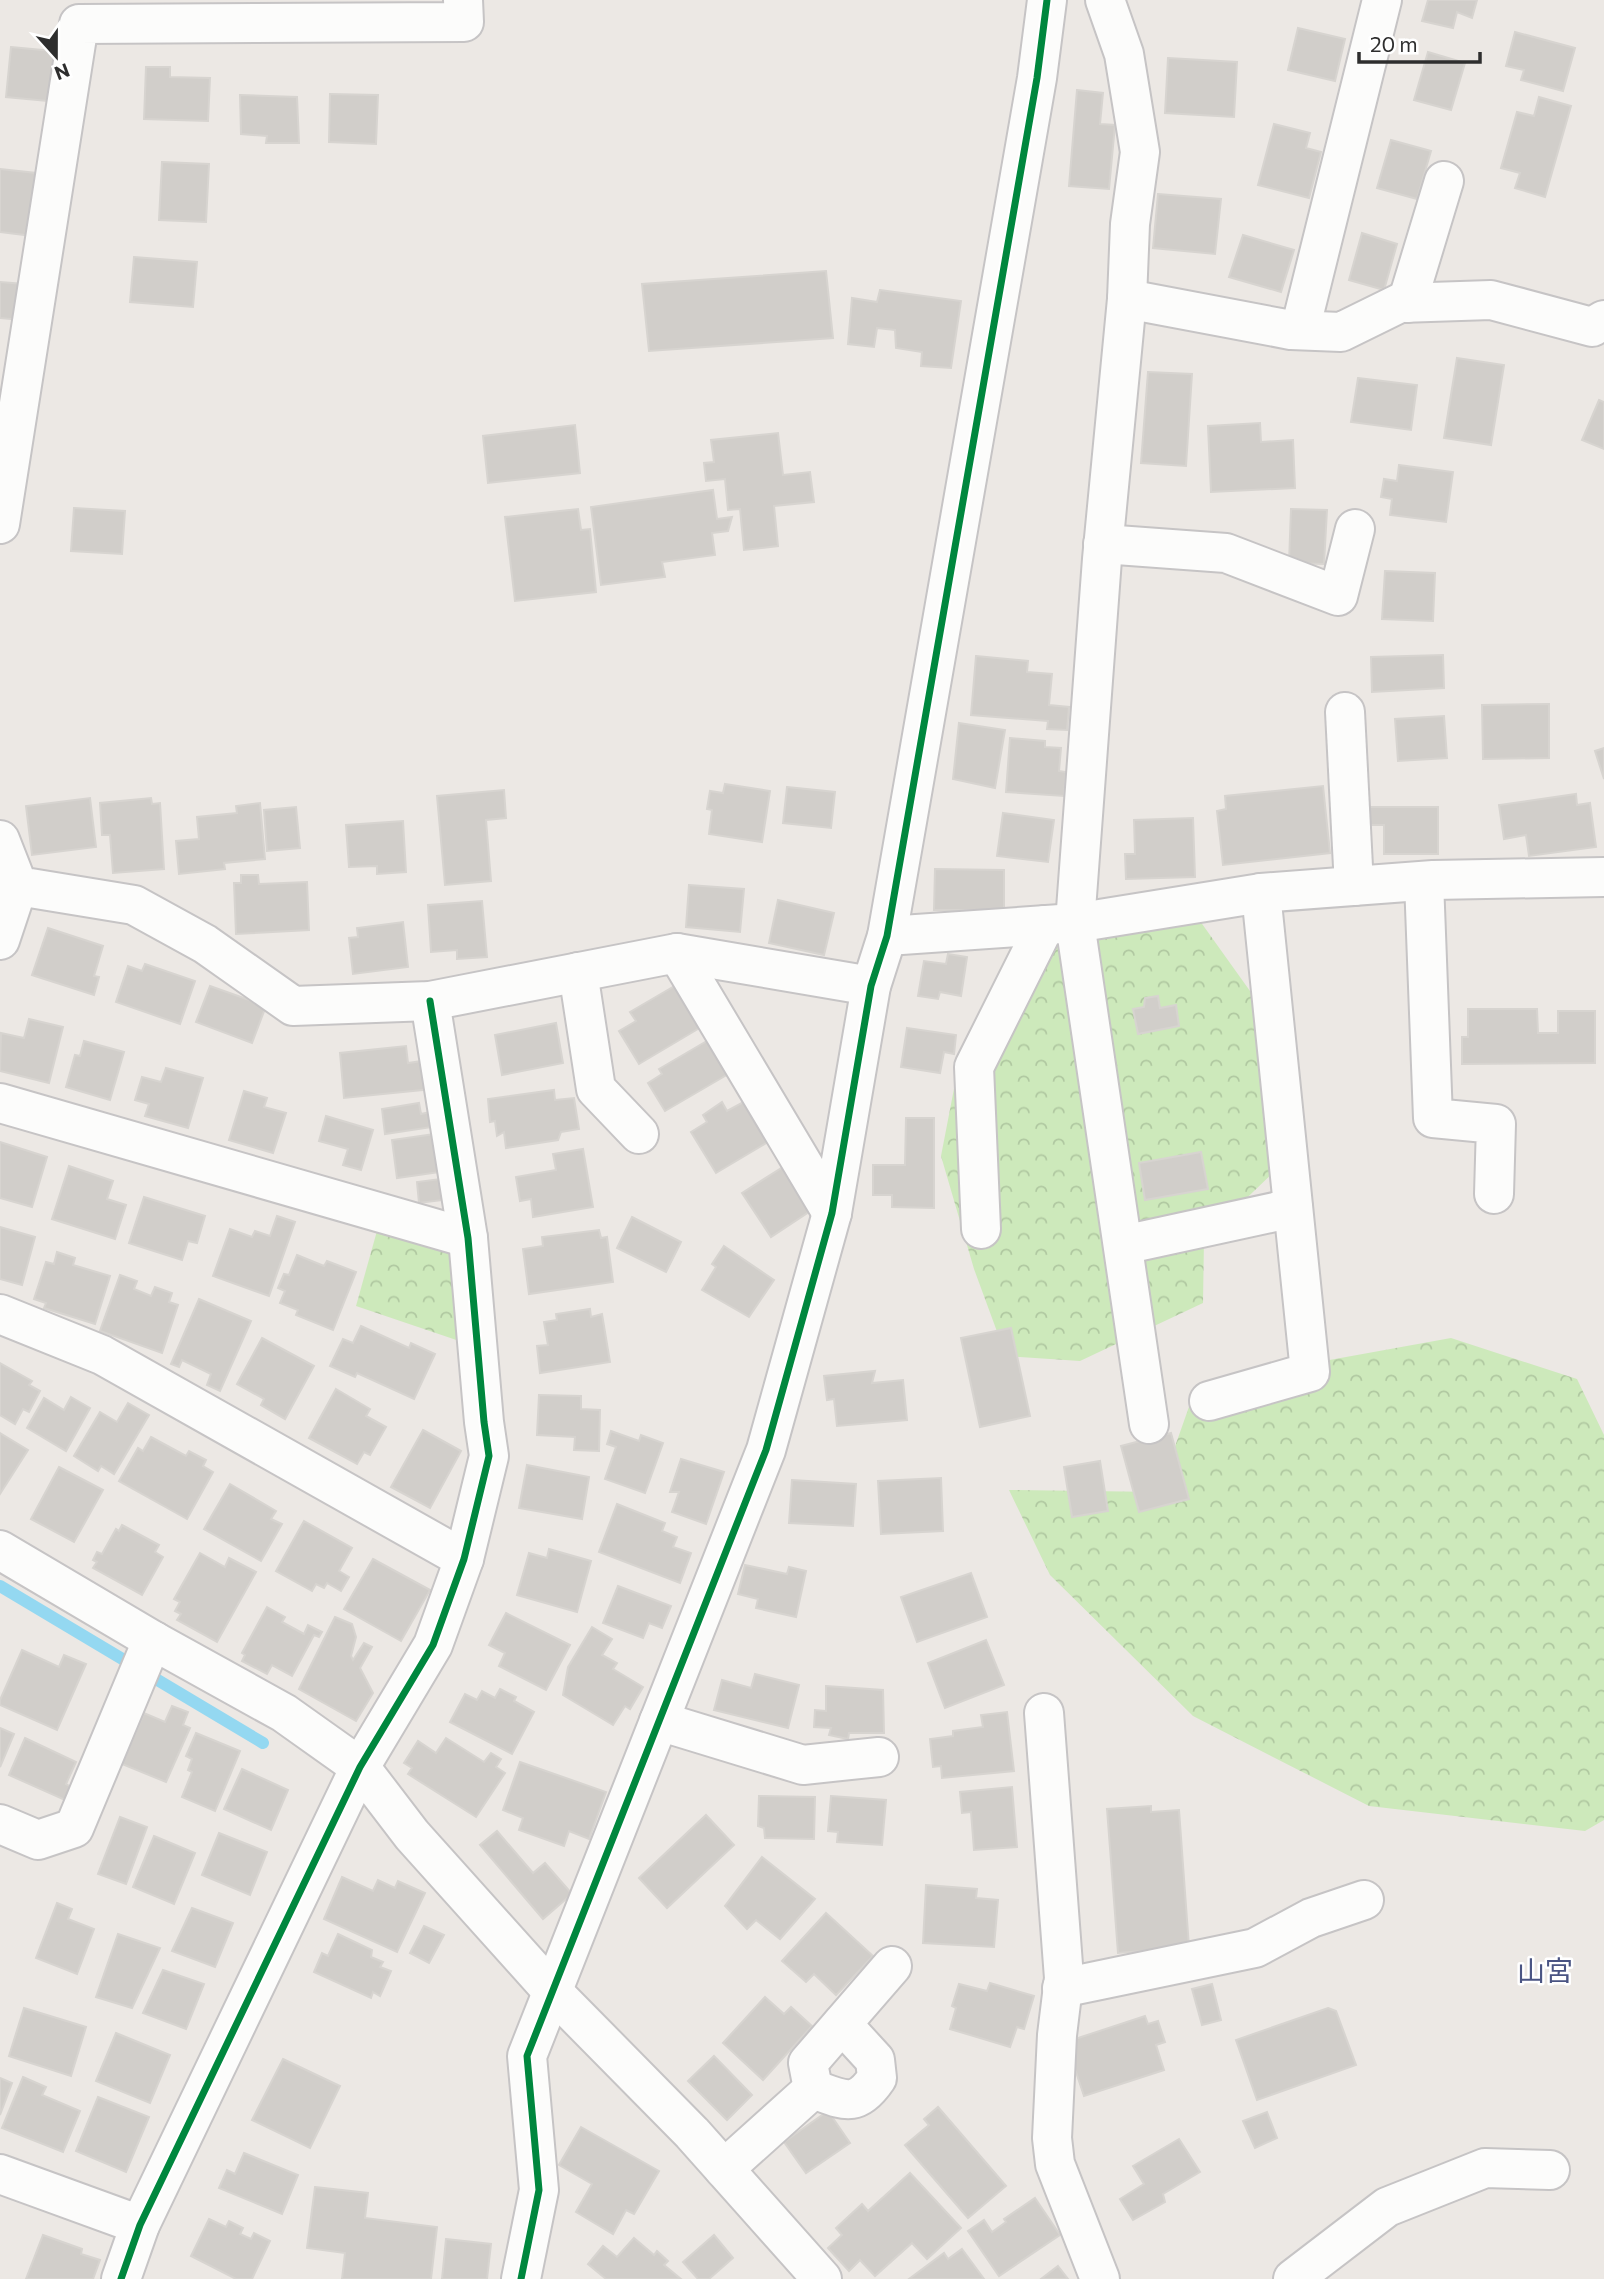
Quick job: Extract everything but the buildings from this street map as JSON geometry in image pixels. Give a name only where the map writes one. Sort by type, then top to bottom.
[{"type":"street","points":[[0,524],[79,24],[464,22],[463,0]]},
{"type":"street","points":[[521,2279],[539,2190],[527,2056],[766,1450],[832,1213],[871,986],[887,936],[1037,78],[1047,0]]},
{"type":"street","points":[[1105,0],[1124,54],[1140,152],[1130,224],[1127,299],[1103,544],[1060,924],[1123,1245],[1149,1424]]},
{"type":"street","points":[[1300,330],[1382,0]]},
{"type":"street","points":[[1407,303],[1444,181]]},
{"type":"street","points":[[1127,299],[1300,330],[1341,332],[1400,303],[1491,300],[1592,327],[1604,320]]},
{"type":"street","points":[[1103,544],[1226,553],[1338,596],[1355,529]]},
{"type":"street","points":[[1345,712],[1354,886]]},
{"type":"street","points":[[0,840],[18,886],[0,940]]},
{"type":"street","points":[[887,936],[1060,924],[1261,893],[1424,881],[1604,877]]},
{"type":"street","points":[[1424,881],[1433,1118],[1496,1124],[1494,1194]]},
{"type":"street","points":[[18,886],[134,905],[205,944],[293,1006],[429,1002],[677,953],[871,986]]},
{"type":"street","points":[[1209,1401],[1310,1372],[1261,893]]},
{"type":"street","points":[[981,1229],[974,1067],[1060,924]]},
{"type":"street","points":[[677,953],[832,1213]]},
{"type":"street","points":[[578,972],[596,1089],[639,1134]]},
{"type":"street","points":[[121,2279],[140,2225],[360,1767],[433,1645],[464,1559],[489,1457],[468,1238],[429,1002]]},
{"type":"street","points":[[0,1103],[468,1238]]},
{"type":"street","points":[[1123,1245],[1293,1208]]},
{"type":"street","points":[[0,1314],[102,1355],[464,1559]]},
{"type":"street","points":[[2,1558],[151,1647],[284,1713],[360,1767],[412,1835],[552,1992],[692,2133],[822,2279]]},
{"type":"street","points":[[0,1824],[38,1840],[74,1828],[151,1647]]},
{"type":"street","points":[[1044,1713],[1064,1978],[1057,2035],[1052,2138],[1055,2164],[1100,2279]]},
{"type":"street","points":[[659,1721],[803,1765],[878,1757]]},
{"type":"street","points":[[1062,1988],[1255,1948],[1311,1918],[1364,1900]]},
{"type":"street","points":[[813,2089],[808,2063],[892,1966]]},
{"type":"street","points":[[813,2089],[852,2100],[867,2093],[877,2078],[875,2060],[842,2024]]},
{"type":"street","points":[[724,2169],[813,2089]]},
{"type":"street","points":[[1293,2279],[1387,2207],[1485,2168],[1550,2170]]},
{"type":"street","points":[[0,2174],[140,2225]]},
{"type":"green space","points":[[1195,914],[1260,1005],[1277,1169],[1204,1239],[1203,1303],[1080,1361],[1006,1356],[974,1269],[941,1156],[958,1068],[1036,933]]},
{"type":"green space","points":[[382,1213],[468,1238],[477,1347],[356,1306]]},
{"type":"green space","points":[[1451,1338],[1577,1379],[1604,1435],[1604,1820],[1585,1831],[1369,1806],[1193,1716],[1050,1575],[1009,1490],[1159,1492],[1197,1384]]},
{"type":"waterway","points":[[0,1586],[263,1743]]},
{"type":"cycle path","points":[[521,2279],[539,2190],[527,2056],[766,1450],[832,1213],[871,986],[887,936],[1037,78],[1047,0]]},
{"type":"cycle path","points":[[121,2279],[140,2225],[360,1767],[433,1645],[464,1559],[489,1456],[468,1238],[430,1001]]},
{"type":"district","name":"山宮","points":[[1545,1971]]}]
